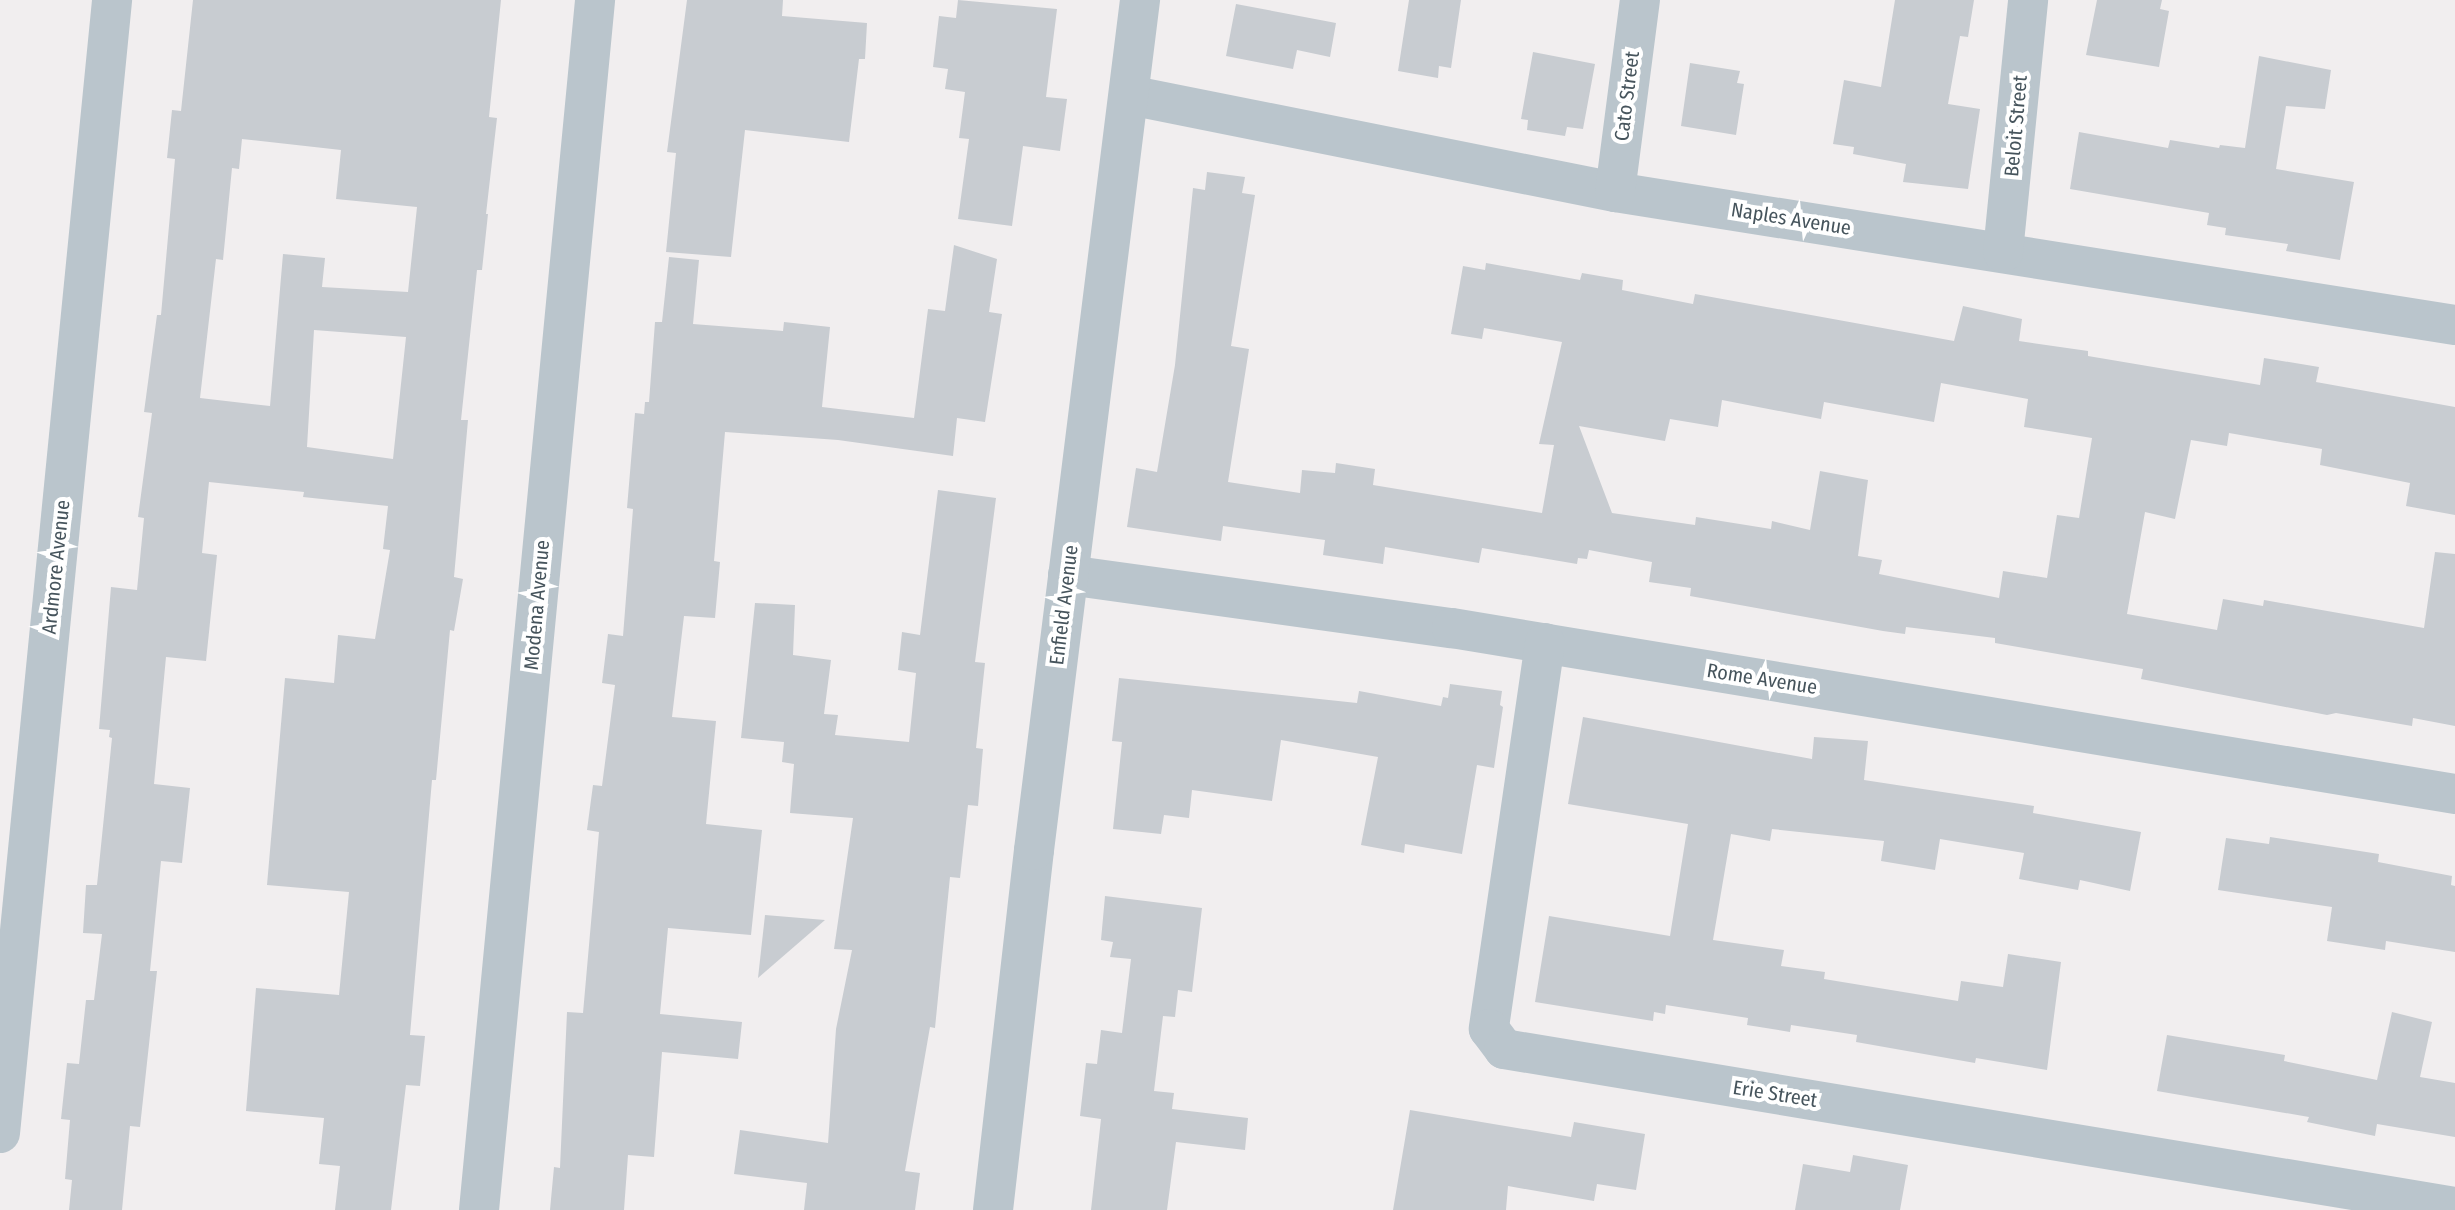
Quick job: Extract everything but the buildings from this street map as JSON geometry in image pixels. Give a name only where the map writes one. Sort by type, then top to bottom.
[{"type":"street","name":"Ardmore Avenue","points":[[0,1133],[112,0]]},
{"type":"street","name":"Modena Avenue","points":[[479,1210],[595,0]]},
{"type":"street","name":"Enfield Avenue","points":[[993,1210],[1140,0]]},
{"type":"street","name":"Cato Street","points":[[1615,192],[1640,0]]},
{"type":"street","name":"Beloit Street","points":[[2003,252],[2028,0]]},
{"type":"street","name":"Naples Avenue","points":[[1129,95],[1615,192],[2455,325]]},
{"type":"street","name":"Rome Avenue","points":[[1068,575],[1545,643],[2455,794]]},
{"type":"street","name":"Erie Street","points":[[1545,643],[1489,1029],[1504,1049],[2455,1207]]}]
